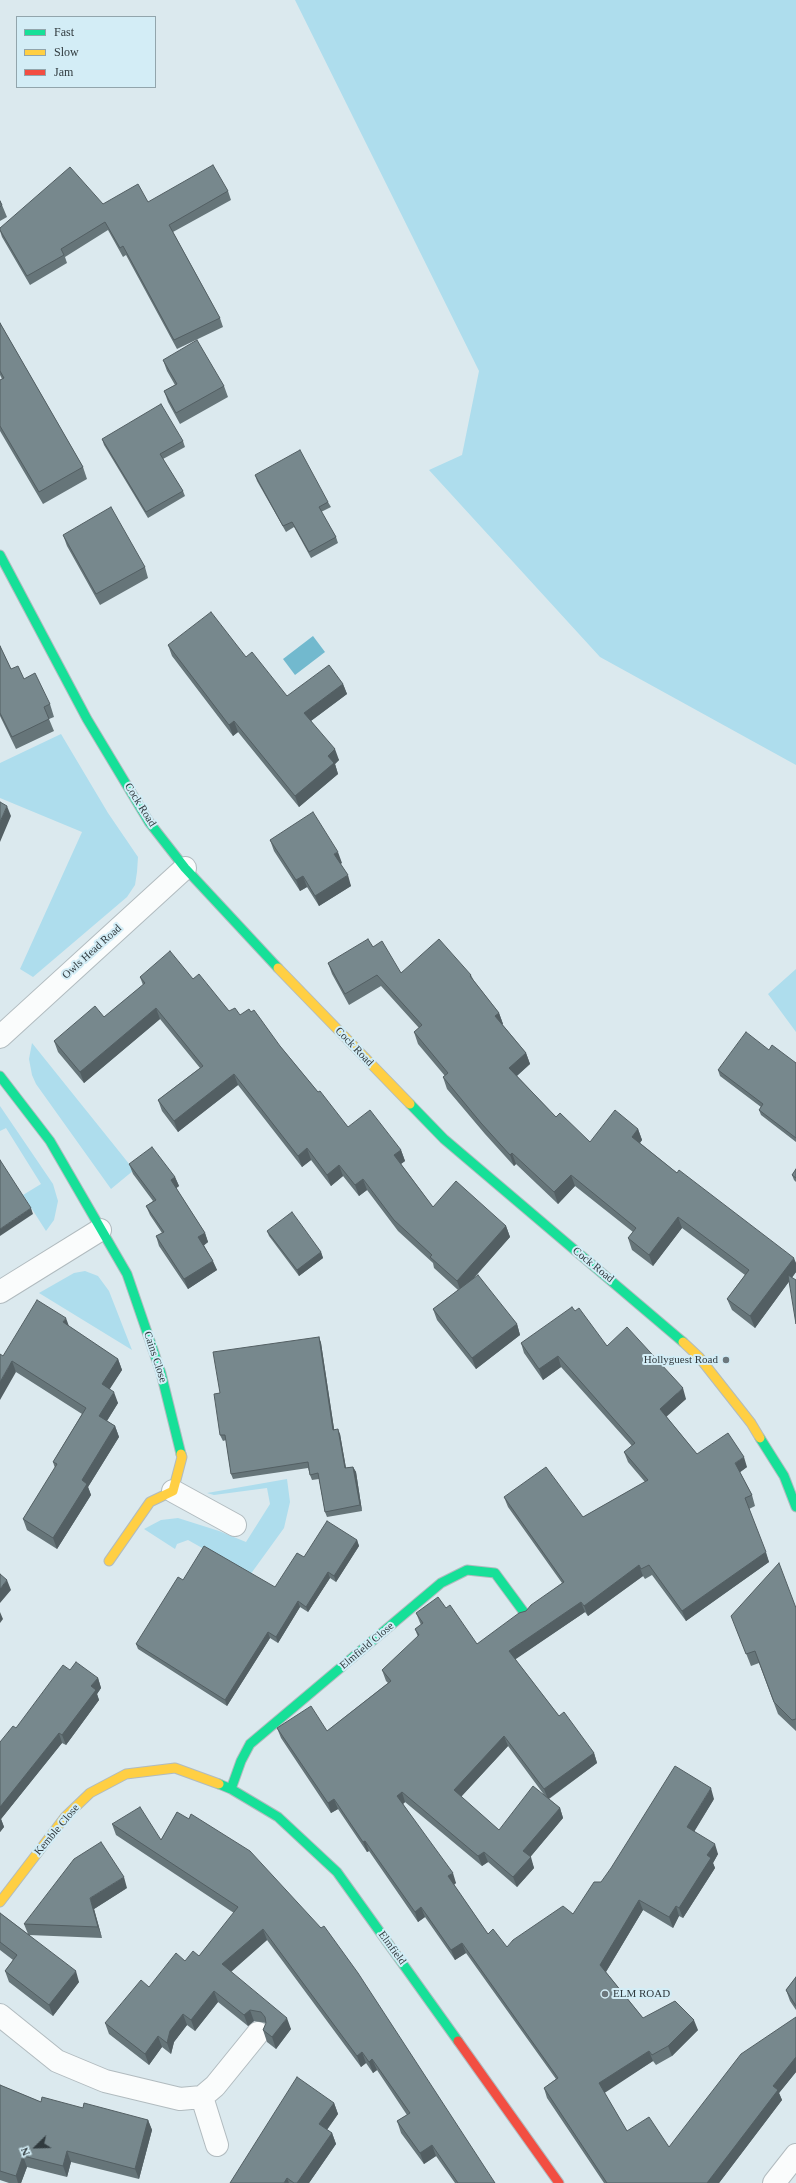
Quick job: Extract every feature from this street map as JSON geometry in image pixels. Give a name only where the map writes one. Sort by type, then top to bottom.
[{"type":"street","name":"Cock Road","points":[[0,555],[87,719],[149,822],[185,868],[306,998],[444,1140],[535,1218],[635,1300],[699,1357],[790,1473],[796,1507]]},
{"type":"street","name":"Owls Head Road","points":[[0,1037],[185,868]]},
{"type":"street","name":"Cains Close","points":[[0,1076],[50,1140],[100,1230],[127,1274],[161,1373],[182,1457],[173,1491]]},
{"type":"street","points":[[0,1292],[100,1230]]},
{"type":"street","points":[[109,1561],[150,1502],[173,1491],[235,1524]]},
{"type":"street","name":"Elmfield Close","points":[[231,1789],[241,1762],[250,1744],[440,1583],[467,1570],[495,1574],[523,1611]]},
{"type":"street","name":"Elmfield","points":[[175,1768],[231,1789],[278,1817],[337,1872],[560,2183]]},
{"type":"street","name":"Kemble Close","points":[[0,1902],[65,1817],[90,1793],[126,1774],[175,1768]]},
{"type":"street","points":[[0,2015],[58,2061],[105,2081],[180,2099],[202,2097],[215,2086],[258,2033]]},
{"type":"street","points":[[202,2097],[217,2145]]},
{"type":"street","points":[[774,2183],[796,2155]]},
{"type":"shaded area","points":[[295,0],[796,0],[796,765],[600,657],[429,470],[462,455],[479,371]]},
{"type":"shaded area","points":[[313,636],[325,652],[295,675],[283,659]]},
{"type":"shaded area","points":[[61,734],[108,813],[138,857],[137,872],[135,885],[127,897],[33,977],[20,969],[82,832],[0,798],[0,763]]},
{"type":"shaded area","points":[[796,969],[796,1032],[768,994]]},
{"type":"shaded area","points":[[32,1043],[134,1170],[111,1189],[36,1084],[32,1075],[29,1059]]},
{"type":"shaded area","points":[[0,1106],[53,1184],[58,1201],[54,1220],[46,1231],[23,1195],[41,1184],[6,1128],[0,1131]]},
{"type":"shaded area","points":[[85,1271],[98,1276],[109,1291],[132,1350],[39,1293],[74,1273]]},
{"type":"shaded area","points":[[287,1479],[290,1502],[284,1528],[250,1575],[188,1540],[177,1544],[175,1549],[144,1529],[161,1520],[178,1518],[219,1531],[246,1542],[270,1504],[267,1488],[214,1495],[207,1493]]},
{"type":"building","points":[[213,165],[228,191],[169,225],[220,318],[174,340],[123,246],[120,248],[105,222],[61,249],[64,255],[27,276],[0,230],[0,228],[70,167],[103,204],[138,184],[148,202]]},
{"type":"building","points":[[0,323],[83,467],[39,492],[0,426],[0,380],[4,378],[0,371]]},
{"type":"building","points":[[197,340],[224,386],[176,413],[164,391],[177,384],[163,360]]},
{"type":"building","points":[[161,404],[183,441],[160,454],[183,491],[146,512],[102,439]]},
{"type":"building","points":[[300,450],[328,502],[319,507],[336,537],[309,552],[292,522],[283,526],[255,475]]},
{"type":"building","points":[[111,507],[145,567],[96,594],[63,535]]},
{"type":"building","points":[[211,612],[246,657],[252,652],[287,696],[329,665],[343,684],[304,713],[335,749],[328,756],[334,763],[295,796],[234,721],[229,725],[168,645]]},
{"type":"building","points":[[0,646],[11,669],[18,666],[24,679],[35,673],[50,704],[44,707],[49,719],[12,737],[0,713]]},
{"type":"building","points":[[0,802],[7,806],[0,822]]},
{"type":"building","points":[[313,812],[338,852],[334,854],[348,875],[315,896],[303,876],[296,880],[270,840]]},
{"type":"building","points":[[368,939],[373,947],[382,941],[401,973],[439,939],[471,975],[470,976],[499,1013],[495,1016],[526,1053],[509,1068],[556,1117],[560,1113],[590,1142],[615,1110],[638,1129],[632,1137],[677,1173],[679,1170],[794,1258],[750,1316],[727,1299],[749,1270],[678,1217],[649,1255],[628,1238],[636,1228],[571,1175],[554,1192],[512,1153],[510,1155],[443,1077],[448,1073],[414,1032],[422,1025],[377,975],[345,994],[328,963]]},
{"type":"building","points":[[170,951],[193,979],[199,974],[229,1011],[235,1008],[240,1015],[249,1009],[251,1012],[254,1010],[280,1046],[318,1092],[320,1091],[348,1127],[370,1110],[401,1150],[394,1155],[433,1207],[456,1181],[506,1226],[457,1281],[430,1257],[432,1255],[394,1220],[363,1179],[355,1185],[339,1165],[327,1175],[307,1148],[298,1156],[234,1074],[174,1121],[158,1100],[203,1066],[156,1008],[80,1072],[54,1041],[95,1006],[104,1017],[145,983],[140,977]]},
{"type":"building","points":[[746,1032],[769,1050],[772,1045],[796,1063],[796,1138],[759,1110],[763,1104],[718,1070]]},
{"type":"building","points":[[152,1147],[175,1177],[171,1180],[205,1233],[198,1237],[213,1261],[184,1279],[156,1236],[164,1232],[146,1206],[156,1200],[129,1164]]},
{"type":"building","points":[[0,1160],[31,1208],[0,1229]]},
{"type":"building","points":[[796,1169],[796,1178],[792,1175]]},
{"type":"building","points":[[292,1212],[321,1252],[297,1270],[267,1231]]},
{"type":"building","points":[[478,1275],[517,1324],[472,1358],[433,1309]]},
{"type":"building","points":[[788,1275],[796,1280],[796,1324]]},
{"type":"building","points":[[37,1300],[66,1318],[63,1322],[118,1359],[102,1384],[114,1392],[99,1416],[115,1426],[82,1480],[87,1484],[53,1538],[23,1519],[57,1464],[53,1462],[86,1408],[12,1361],[0,1382],[0,1354],[3,1356]]},
{"type":"building","points":[[572,1307],[575,1311],[579,1308],[607,1346],[627,1327],[683,1388],[660,1409],[697,1454],[728,1433],[744,1457],[735,1463],[752,1495],[745,1498],[766,1552],[682,1611],[649,1565],[641,1569],[639,1565],[584,1606],[581,1602],[509,1651],[559,1716],[564,1712],[594,1753],[544,1789],[504,1736],[454,1790],[499,1830],[533,1786],[560,1808],[523,1851],[531,1857],[513,1877],[484,1852],[478,1856],[402,1792],[397,1796],[453,1873],[448,1876],[488,1934],[493,1929],[507,1947],[513,1940],[563,1906],[573,1914],[594,1882],[601,1882],[611,1868],[675,1766],[711,1788],[687,1827],[715,1844],[707,1855],[711,1858],[679,1908],[676,1906],[669,1917],[639,1900],[600,1965],[643,2018],[675,2001],[694,2020],[668,2046],[652,2055],[649,2051],[599,2083],[627,2131],[649,2117],[669,2147],[741,2054],[796,2017],[796,2057],[773,2086],[778,2090],[707,2183],[607,2183],[544,2088],[558,2078],[462,1943],[451,1950],[421,1907],[415,1912],[365,1841],[363,1842],[334,1799],[328,1803],[277,1728],[311,1706],[327,1731],[391,1681],[382,1670],[419,1635],[415,1629],[423,1623],[416,1613],[438,1597],[446,1608],[450,1605],[477,1644],[519,1613],[526,1611],[531,1605],[564,1582],[504,1497],[546,1467],[583,1517],[648,1480],[624,1452],[635,1443],[558,1356],[539,1369],[521,1343]]},
{"type":"building","points":[[319,1337],[333,1430],[338,1429],[345,1468],[353,1467],[360,1505],[325,1512],[318,1473],[310,1475],[308,1462],[231,1474],[225,1435],[220,1435],[214,1394],[220,1393],[213,1352]]},
{"type":"building","points":[[327,1521],[357,1540],[334,1576],[328,1572],[306,1607],[298,1601],[276,1637],[268,1632],[225,1700],[136,1644],[178,1577],[183,1580],[204,1546],[275,1587],[297,1553],[304,1557]]},
{"type":"building","points":[[779,1563],[796,1608],[796,1719],[792,1720],[774,1702],[755,1651],[746,1654],[731,1616]]},
{"type":"building","points":[[0,1574],[7,1580],[0,1589]]},
{"type":"building","points":[[76,1662],[98,1678],[91,1686],[96,1690],[62,1735],[59,1733],[0,1807],[0,1742],[13,1726],[16,1728],[63,1665],[70,1670]]},
{"type":"building","points":[[140,1807],[161,1840],[177,1812],[189,1819],[191,1814],[250,1851],[321,1928],[324,1926],[358,1973],[495,2183],[458,2183],[432,2145],[420,2153],[397,2121],[410,2113],[372,2059],[369,2062],[362,2052],[357,2056],[263,1929],[222,1964],[287,2018],[272,2037],[263,2030],[266,2023],[265,2017],[261,2012],[250,2010],[244,2015],[214,1991],[191,2020],[183,2014],[170,2031],[167,2043],[158,2036],[145,2054],[105,2023],[141,1980],[149,1987],[176,1953],[185,1961],[193,1951],[199,1956],[238,1907],[112,1824]]},
{"type":"building","points":[[101,1842],[124,1877],[90,1898],[98,1927],[24,1924],[74,1859]]},
{"type":"building","points":[[0,1913],[76,1971],[49,2005],[5,1971],[17,1955],[0,1942]]},
{"type":"building","points":[[796,1977],[796,2006],[786,1990]]},
{"type":"building","points":[[297,2077],[334,2103],[319,2124],[332,2133],[297,2183],[294,2183],[287,2178],[284,2183],[230,2183]]},
{"type":"building","points":[[0,2085],[41,2102],[42,2097],[83,2108],[84,2103],[148,2120],[135,2169],[67,2151],[63,2166],[23,2156],[16,2176],[0,2171]]},
{"type":"traffic: fast","points":[[0,555],[87,719],[149,822],[185,868],[278,968]]},
{"type":"traffic: fast","points":[[0,1076],[50,1141],[127,1274],[161,1373],[181,1454]]},
{"type":"traffic: fast","points":[[410,1104],[444,1139],[683,1342]]},
{"type":"traffic: fast","points":[[760,1438],[784,1476],[796,1507]]},
{"type":"traffic: fast","points":[[231,1789],[241,1761],[250,1744],[441,1583],[467,1570],[495,1573],[523,1611]]},
{"type":"traffic: fast","points":[[219,1784],[231,1789],[278,1817],[337,1872],[458,2041]]},
{"type":"traffic: slow","points":[[278,968],[410,1104]]},
{"type":"traffic: slow","points":[[683,1342],[699,1357],[751,1423],[760,1438]]},
{"type":"traffic: slow","points":[[109,1561],[150,1502],[173,1491],[182,1457],[181,1454]]},
{"type":"traffic: slow","points":[[0,1902],[65,1817],[90,1793],[126,1774],[175,1768],[219,1784]]},
{"type":"traffic: jam","points":[[458,2041],[559,2183]]},
{"type":"place","name":"Hollyguest Road","points":[[726,1360]]},
{"type":"place","name":"ELM ROAD","points":[[605,1994]]}]
